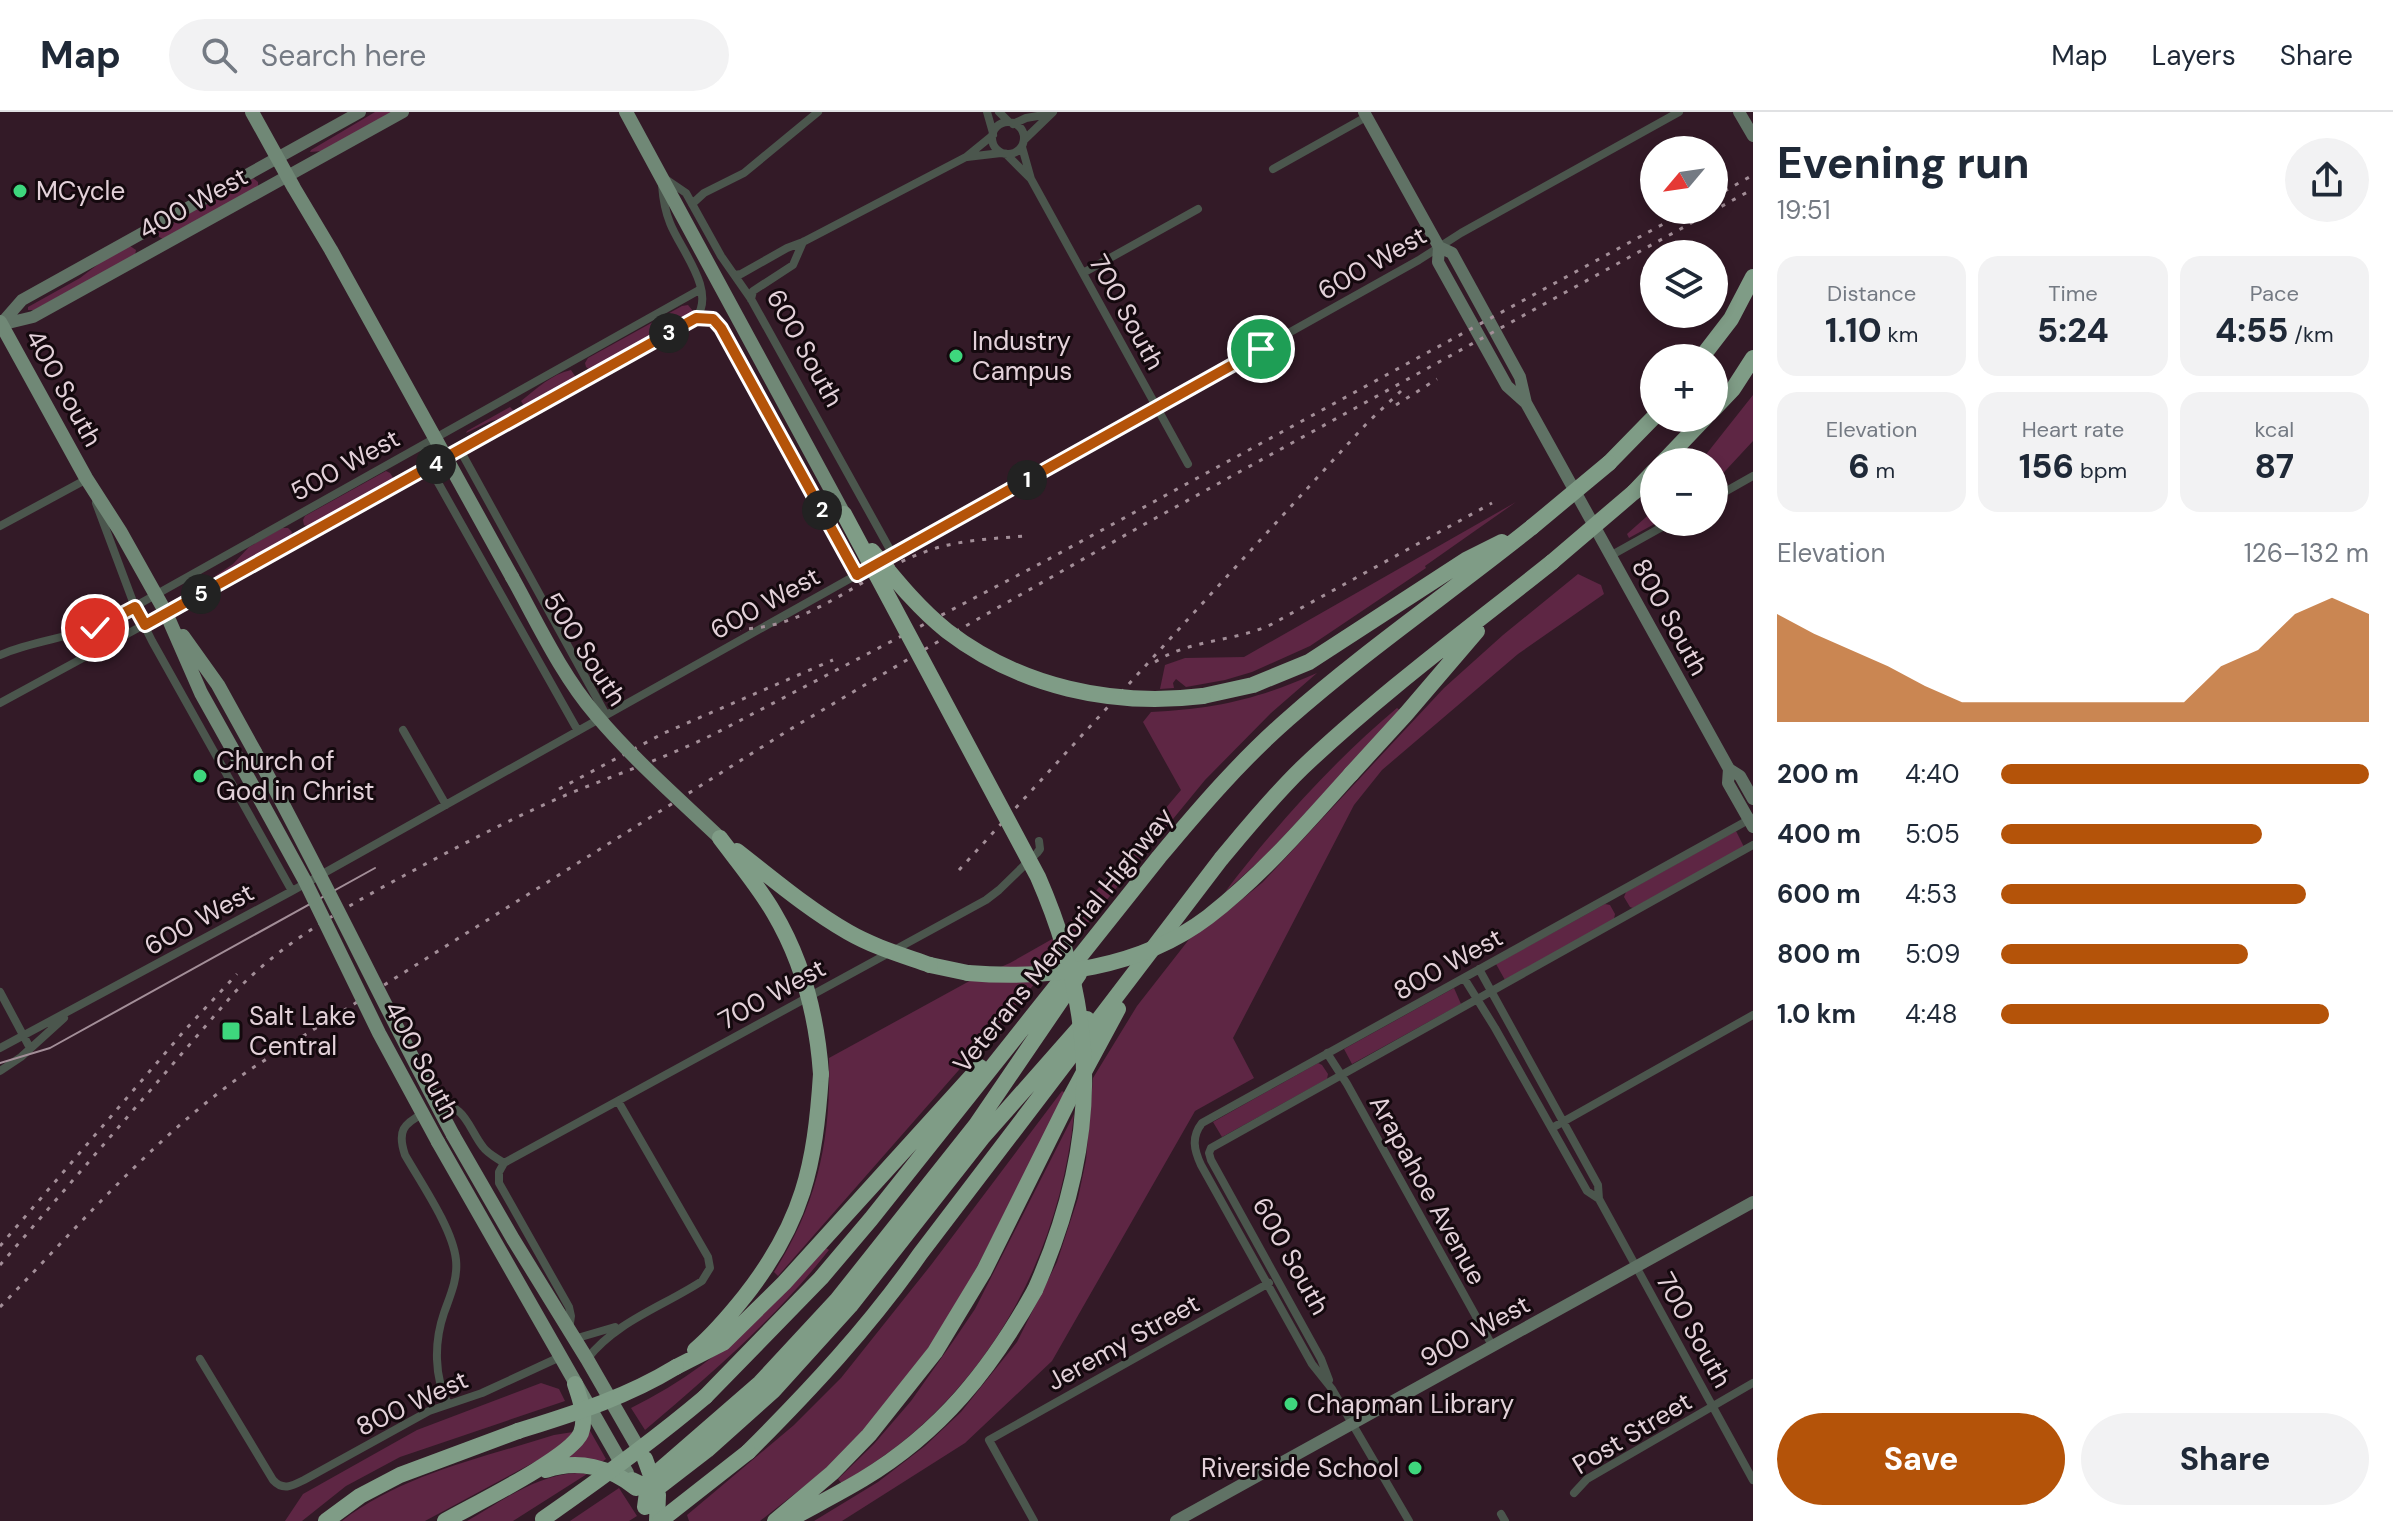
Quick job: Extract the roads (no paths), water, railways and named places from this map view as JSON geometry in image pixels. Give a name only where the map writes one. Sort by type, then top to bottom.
[{"type":"highway","points":[[1712,344],[1731,319],[1753,277]]},
{"type":"highway","points":[[1728,394],[1753,358]]},
{"type":"highway","name":"Veterans Memorial Highway","points":[[541,1520],[608,1475],[705,1397],[821,1278],[1159,857],[1247,757],[1381,643],[1532,527],[1609,463],[1640,431]]},
{"type":"highway","points":[[1676,448],[1692,432]]},
{"type":"highway","points":[[651,1499],[748,1452],[821,1379],[886,1302],[1238,838],[1301,769],[1365,712],[1552,562],[1640,486]]},
{"type":"highway","points":[[844,514],[912,599],[946,630],[1000,665],[1055,687],[1157,699],[1203,696],[1253,685],[1309,662],[1466,560],[1532,527]]},
{"type":"highway","points":[[787,1521],[863,1479],[926,1433],[973,1385],[999,1351],[1035,1290],[1055,1244],[1070,1195],[1083,1125],[1084,1052],[1073,975],[1063,939],[1033,867],[844,514]]},
{"type":"highway","points":[[720,838],[811,908],[850,933],[930,965],[968,973],[1029,976],[1088,968],[1127,958],[1169,940],[1206,918],[1272,862],[1406,714],[1500,603]]},
{"type":"highway","points":[[676,1367],[715,1333],[767,1267],[794,1219],[810,1170],[817,1130],[821,1074],[806,985],[774,912],[720,838]]},
{"type":"highway","points":[[651,1499],[837,1300],[976,1125],[1159,857]]},
{"type":"highway","points":[[651,1499],[753,1409],[803,1359],[850,1306],[982,1138],[1176,919]]},
{"type":"highway","points":[[326,1521],[360,1496],[400,1475],[616,1399],[723,1343],[784,1283],[1083,953]]},
{"type":"highway","points":[[775,1521],[832,1473],[861,1443],[935,1352],[984,1271],[1070,1098],[1141,966]]},
{"type":"highway","points":[[445,1521],[562,1455],[576,1442],[583,1429],[584,1415],[575,1384]]},
{"type":"highway","points":[[645,1459],[651,1499]]},
{"type":"highway","points":[[486,1498],[539,1473],[565,1465],[593,1466],[614,1474],[651,1499]]},
{"type":"main road","name":"500 South","points":[[252,112],[436,438],[454,454],[512,577],[567,674],[595,714],[720,838]]},
{"type":"main road","name":"600 South","points":[[626,112],[844,514]]},
{"type":"main road","name":"400 South","points":[[0,324],[166,613],[201,693],[305,881],[379,1033],[438,1142],[575,1384],[651,1499]]},
{"type":"main road","name":"400 South","points":[[166,613],[218,685],[299,833],[453,1135],[645,1459]]},
{"type":"street","name":"400 West","points":[[0,324],[22,300],[360,112]]},
{"type":"street","name":"400 West","points":[[0,324],[33,317],[403,112]]},
{"type":"street","points":[[692,204],[704,193],[744,173],[818,112]]},
{"type":"street","points":[[987,112],[994,146],[1004,153]]},
{"type":"street","points":[[999,112],[1021,130],[1023,143]]},
{"type":"street","name":"600 West","points":[[0,1048],[292,891],[1679,112]]},
{"type":"street","points":[[1739,112],[1753,136]]},
{"type":"street","points":[[966,157],[1016,152],[1051,113]]},
{"type":"street","points":[[735,275],[966,157],[998,126],[1051,113]]},
{"type":"street","points":[[1273,169],[1365,114]]},
{"type":"street","name":"800 South","points":[[1365,114],[1439,247],[1452,253],[1520,377],[1526,403],[1610,556],[1729,769],[1740,776],[1753,799]]},
{"type":"street","name":"700 South","points":[[1023,143],[1031,179],[1188,464]]},
{"type":"street","name":"700 South","points":[[1004,153],[1031,179]]},
{"type":"street","name":"600 South","points":[[662,177],[686,193],[721,256],[751,299],[893,555]]},
{"type":"street","name":"600 South","points":[[662,177],[663,201],[669,221],[701,289]]},
{"type":"street","points":[[686,193],[704,193]]},
{"type":"street","points":[[1083,273],[1198,209]]},
{"type":"street","points":[[751,299],[753,291],[793,265],[803,242]]},
{"type":"street","points":[[701,289],[704,302],[696,318],[713,319],[721,328],[857,575]]},
{"type":"street","name":"500 West","points":[[0,655],[18,647],[95,628],[701,289]]},
{"type":"street","name":"500 West","points":[[0,703],[696,318]]},
{"type":"street","name":"500 South","points":[[578,731],[436,479],[454,454],[606,715]]},
{"type":"street","points":[[0,526],[86,478]]},
{"type":"street","name":"400 South","points":[[86,478],[135,607],[292,891]]},
{"type":"street","points":[[1728,491],[1752,479]]},
{"type":"street","points":[[1610,556],[1646,536]]},
{"type":"street","points":[[403,730],[446,805]]},
{"type":"street","name":"800 South","points":[[1729,769],[1728,783],[1752,821]]},
{"type":"street","name":"800 West","points":[[1201,1165],[1194,1140],[1202,1123],[1752,821]]},
{"type":"street","name":"700 West","points":[[504,1163],[986,900],[1037,853],[1041,846],[1039,841]]},
{"type":"street","name":"800 West","points":[[1211,1148],[1753,845]]},
{"type":"street","name":"700 South","points":[[1479,969],[1598,1185],[1599,1199],[1753,1480]]},
{"type":"street","name":"700 South","points":[[1464,978],[1587,1191],[1599,1199]]},
{"type":"street","points":[[0,992],[30,1048]]},
{"type":"street","name":"600 West","points":[[0,1071],[78,1008]]},
{"type":"street","points":[[1552,1128],[1753,1015]]},
{"type":"street","name":"Arapahoe Avenue","points":[[1327,1053],[1493,1347]]},
{"type":"street","points":[[1514,1060],[1525,1054]]},
{"type":"street","points":[[587,1359],[602,1341],[623,1324],[696,1285],[710,1268],[703,1247],[618,1101]]},
{"type":"street","name":"400 South","points":[[448,1404],[442,1391],[437,1344],[455,1282],[455,1252],[448,1231],[405,1155],[401,1143],[407,1122],[443,1105],[460,1112],[482,1146],[504,1163],[499,1172],[499,1183],[569,1307],[572,1334]]},
{"type":"street","name":"600 South","points":[[1211,1148],[1211,1160],[1321,1359],[1332,1389],[1409,1521]]},
{"type":"street","name":"600 South","points":[[1201,1165],[1312,1364],[1332,1389]]},
{"type":"street","name":"900 West","points":[[1176,1521],[1753,1202]]},
{"type":"street","name":"Jeremy Street","points":[[1034,1521],[989,1440],[1276,1279]]},
{"type":"street","points":[[572,1334],[623,1324]]},
{"type":"street","name":"800 West","points":[[200,1359],[273,1480],[282,1487],[293,1486],[401,1425],[482,1393],[560,1357]]},
{"type":"street","name":"Post Street","points":[[1574,1493],[1587,1479],[1753,1383]]},
{"type":"street","name":"400 South","points":[[651,1499],[676,1521]]},
{"type":"tram line","points":[[0,1063],[50,1048],[375,868]]},
{"type":"railway","points":[[1728,189],[1753,175]]},
{"type":"railway","points":[[0,1307],[152,1150],[254,1067],[789,730],[927,648],[1143,525],[1753,189]]},
{"type":"railway","points":[[0,1265],[234,993],[285,948],[322,923],[519,816],[718,732],[1047,560],[1663,224]]},
{"type":"railway","points":[[1396,405],[1437,379]]},
{"type":"railway","points":[[959,870],[1368,422],[1401,391]]},
{"type":"railway","points":[[1155,662],[1183,649],[1272,624],[1492,503]]},
{"type":"railway","points":[[737,629],[787,621],[899,563],[934,549],[972,541],[1024,536]]},
{"type":"railway","points":[[559,789],[664,733],[833,660]]},
{"type":"railway","points":[[0,1246],[185,1030],[237,974]]},
{"type":"place","name":"MCycle","points":[[20,191]]},
{"type":"place","name":"Industry Campus","points":[[956,356]]},
{"type":"place","name":"Church of God in Christ","points":[[200,776]]},
{"type":"place","name":"Salt Lake Central","points":[[231,1031]]},
{"type":"place","name":"Chapman Library","points":[[1291,1404]]},
{"type":"place","name":"Riverside School","points":[[1415,1468]]}]
